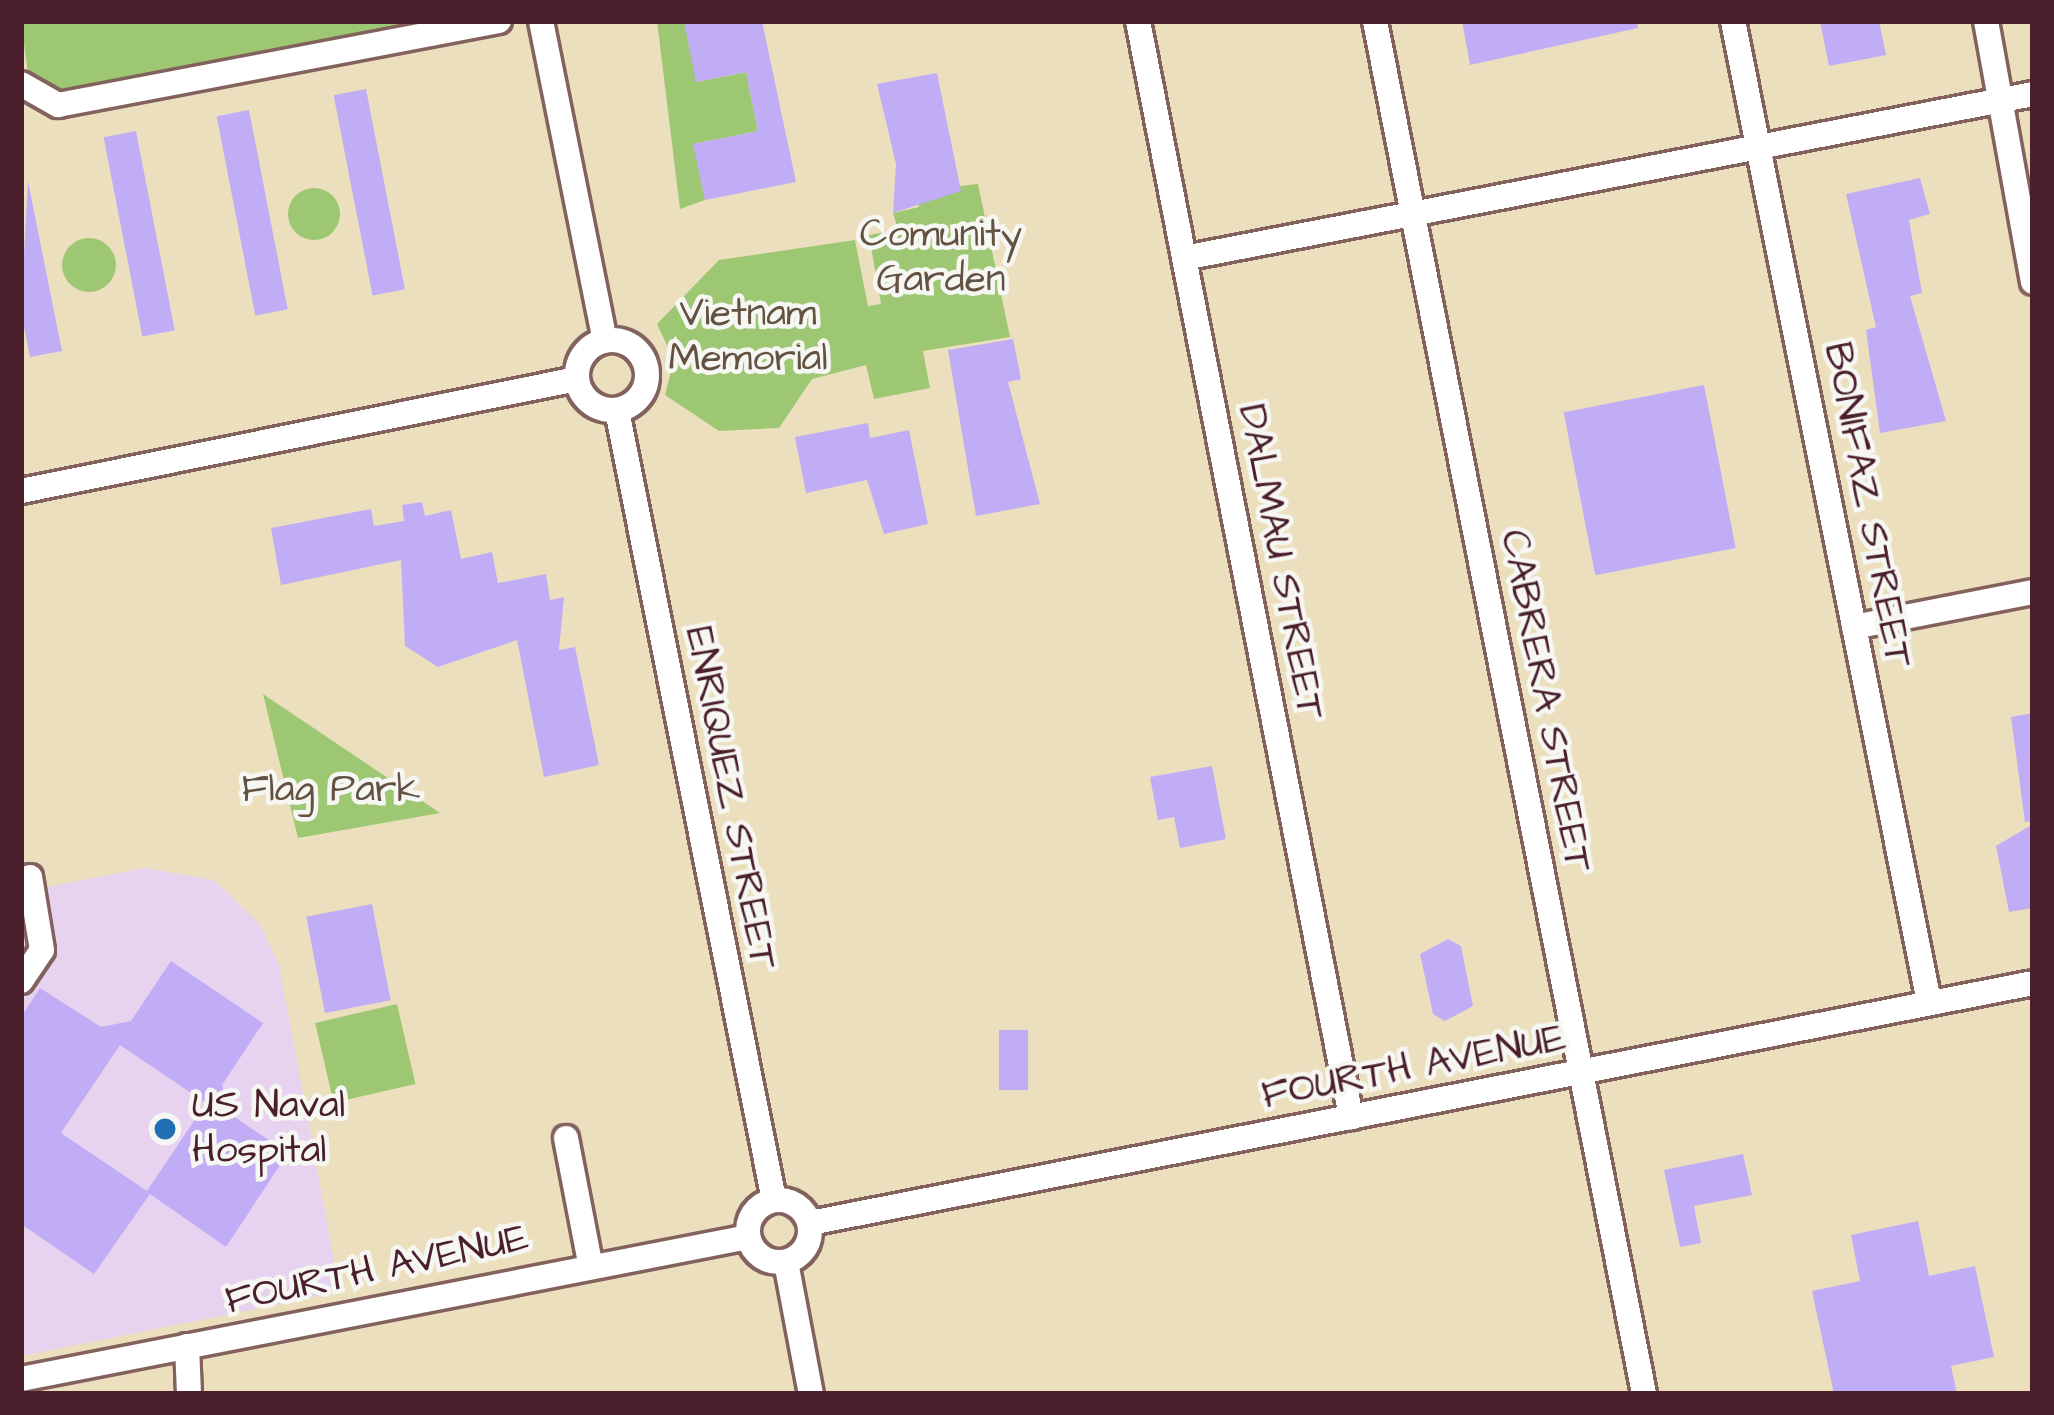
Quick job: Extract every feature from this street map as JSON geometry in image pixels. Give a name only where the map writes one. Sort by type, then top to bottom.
[{"type":"street","points":[[21,84],[58,105],[499,21]]},
{"type":"street","points":[[541,21],[605,341]]},
{"type":"street","name":"DALMAU STREET","points":[[1138,21],[1351,1117]]},
{"type":"street","name":"CABRERA STREET","points":[[1375,21],[1644,1394]]},
{"type":"street","name":"BONIFAZ STREET","points":[[1733,21],[1929,1002]]},
{"type":"street","points":[[1986,21],[2033,282]]},
{"type":"street","points":[[1184,258],[2033,94]]},
{"type":"street","points":[[605,341],[635,350],[646,369],[636,400],[617,410],[586,399],[577,380],[586,351],[605,341]]},
{"type":"street","points":[[21,490],[577,380]]},
{"type":"street","name":"ENRIQUEZ STREET","points":[[617,410],[773,1200]]},
{"type":"street","points":[[1855,627],[2033,592]]},
{"type":"street","points":[[21,981],[42,950],[30,877]]},
{"type":"street","name":"FOURTH AVENUE","points":[[810,1223],[2033,982]]},
{"type":"street","points":[[566,1138],[590,1264]]},
{"type":"street","points":[[773,1200],[810,1223],[803,1252],[786,1262],[758,1254],[748,1237],[751,1217],[773,1200]]},
{"type":"street","name":"FOURTH AVENUE","points":[[21,1378],[748,1237]]},
{"type":"street","points":[[786,1262],[812,1394]]},
{"type":"street","points":[[187,1346],[189,1394]]},
{"type":"shaded area","name":"US Naval Hospital","points":[[145,868],[214,880],[260,924],[279,965],[340,1292],[21,1356],[21,892]]},
{"type":"green space","points":[[21,21],[424,21],[63,92],[28,74]]},
{"type":"green space","points":[[657,21],[684,21],[697,82],[746,72],[758,131],[694,144],[705,200],[680,209]]},
{"type":"green space","points":[[978,184],[1010,337],[923,351],[930,388],[874,399],[866,365],[812,379],[779,428],[719,431],[665,395],[674,360],[657,324],[719,260],[855,240],[868,306],[881,304],[869,235],[898,230],[893,213],[919,207],[916,191]]},
{"type":"green space","points":[[314,188],[333,195],[340,214],[333,233],[314,240],[295,233],[288,214],[295,195]]},
{"type":"green space","points":[[89,238],[108,246],[116,265],[108,284],[89,292],[70,284],[62,265],[70,246]]},
{"type":"green space","name":"Flag Park","points":[[263,694],[440,813],[298,838]]},
{"type":"green space","points":[[397,1004],[415,1084],[334,1103],[315,1023]]},
{"type":"building","points":[[684,21],[762,21],[796,182],[705,200],[693,144],[758,131],[746,72],[696,82]]},
{"type":"building","points":[[1462,21],[1637,21],[1638,28],[1470,65]]},
{"type":"building","points":[[1820,21],[1879,21],[1886,55],[1829,66]]},
{"type":"building","points":[[937,73],[961,191],[893,213],[896,164],[877,84]]},
{"type":"building","points":[[366,89],[405,289],[373,296],[334,95]]},
{"type":"building","points":[[249,110],[288,309],[255,316],[217,116]]},
{"type":"building","points":[[136,131],[175,330],[142,337],[104,137]]},
{"type":"building","points":[[1920,178],[1930,214],[1909,220],[1922,293],[1910,296],[1946,421],[1880,433],[1866,330],[1876,327],[1846,194]]},
{"type":"building","points":[[28,181],[62,351],[30,357],[21,312]]},
{"type":"building","points":[[1013,339],[1021,379],[1008,382],[1040,504],[976,516],[948,350]]},
{"type":"building","points":[[1704,385],[1736,548],[1595,575],[1564,412]]},
{"type":"building","points":[[868,423],[870,438],[909,430],[928,524],[884,534],[867,480],[806,493],[795,437]]},
{"type":"building","points":[[422,502],[425,516],[451,510],[461,559],[492,552],[498,583],[546,574],[550,600],[564,597],[559,650],[575,647],[599,765],[544,777],[517,640],[438,667],[405,646],[401,560],[281,585],[271,528],[371,509],[374,526],[404,521],[402,505]]},
{"type":"building","points":[[2033,713],[2033,821],[2025,822],[2011,717]]},
{"type":"building","points":[[1212,766],[1226,839],[1180,848],[1174,817],[1158,820],[1150,777]]},
{"type":"building","points":[[2033,824],[2033,908],[2009,912],[1996,846]]},
{"type":"building","points":[[372,904],[391,1000],[325,1013],[306,917]]},
{"type":"building","points":[[1448,939],[1461,946],[1473,1006],[1445,1021],[1433,1014],[1420,954]]},
{"type":"building","points":[[171,961],[263,1023],[222,1085],[230,1114],[288,1153],[226,1247],[150,1194],[94,1274],[21,1224],[21,1017],[40,988],[101,1027],[131,1021]],"holes":[[[120,1045],[206,1103],[147,1191],[61,1133]]]},
{"type":"building","points":[[999,1030],[1028,1030],[1028,1090],[999,1090]]},
{"type":"building","points":[[1743,1154],[1752,1195],[1694,1206],[1701,1243],[1680,1247],[1664,1170]]},
{"type":"building","points":[[1918,1221],[1929,1276],[1975,1266],[1994,1357],[1951,1366],[1957,1394],[1834,1394],[1812,1291],[1860,1281],[1851,1235]]},
{"type":"place","name":"US Naval Hospital","points":[[165,1129]]},
{"type":"park label","name":"Comunity Garden","points":[[941,258]]},
{"type":"park label","name":"Vietnam Memorial","points":[[748,338]]}]
